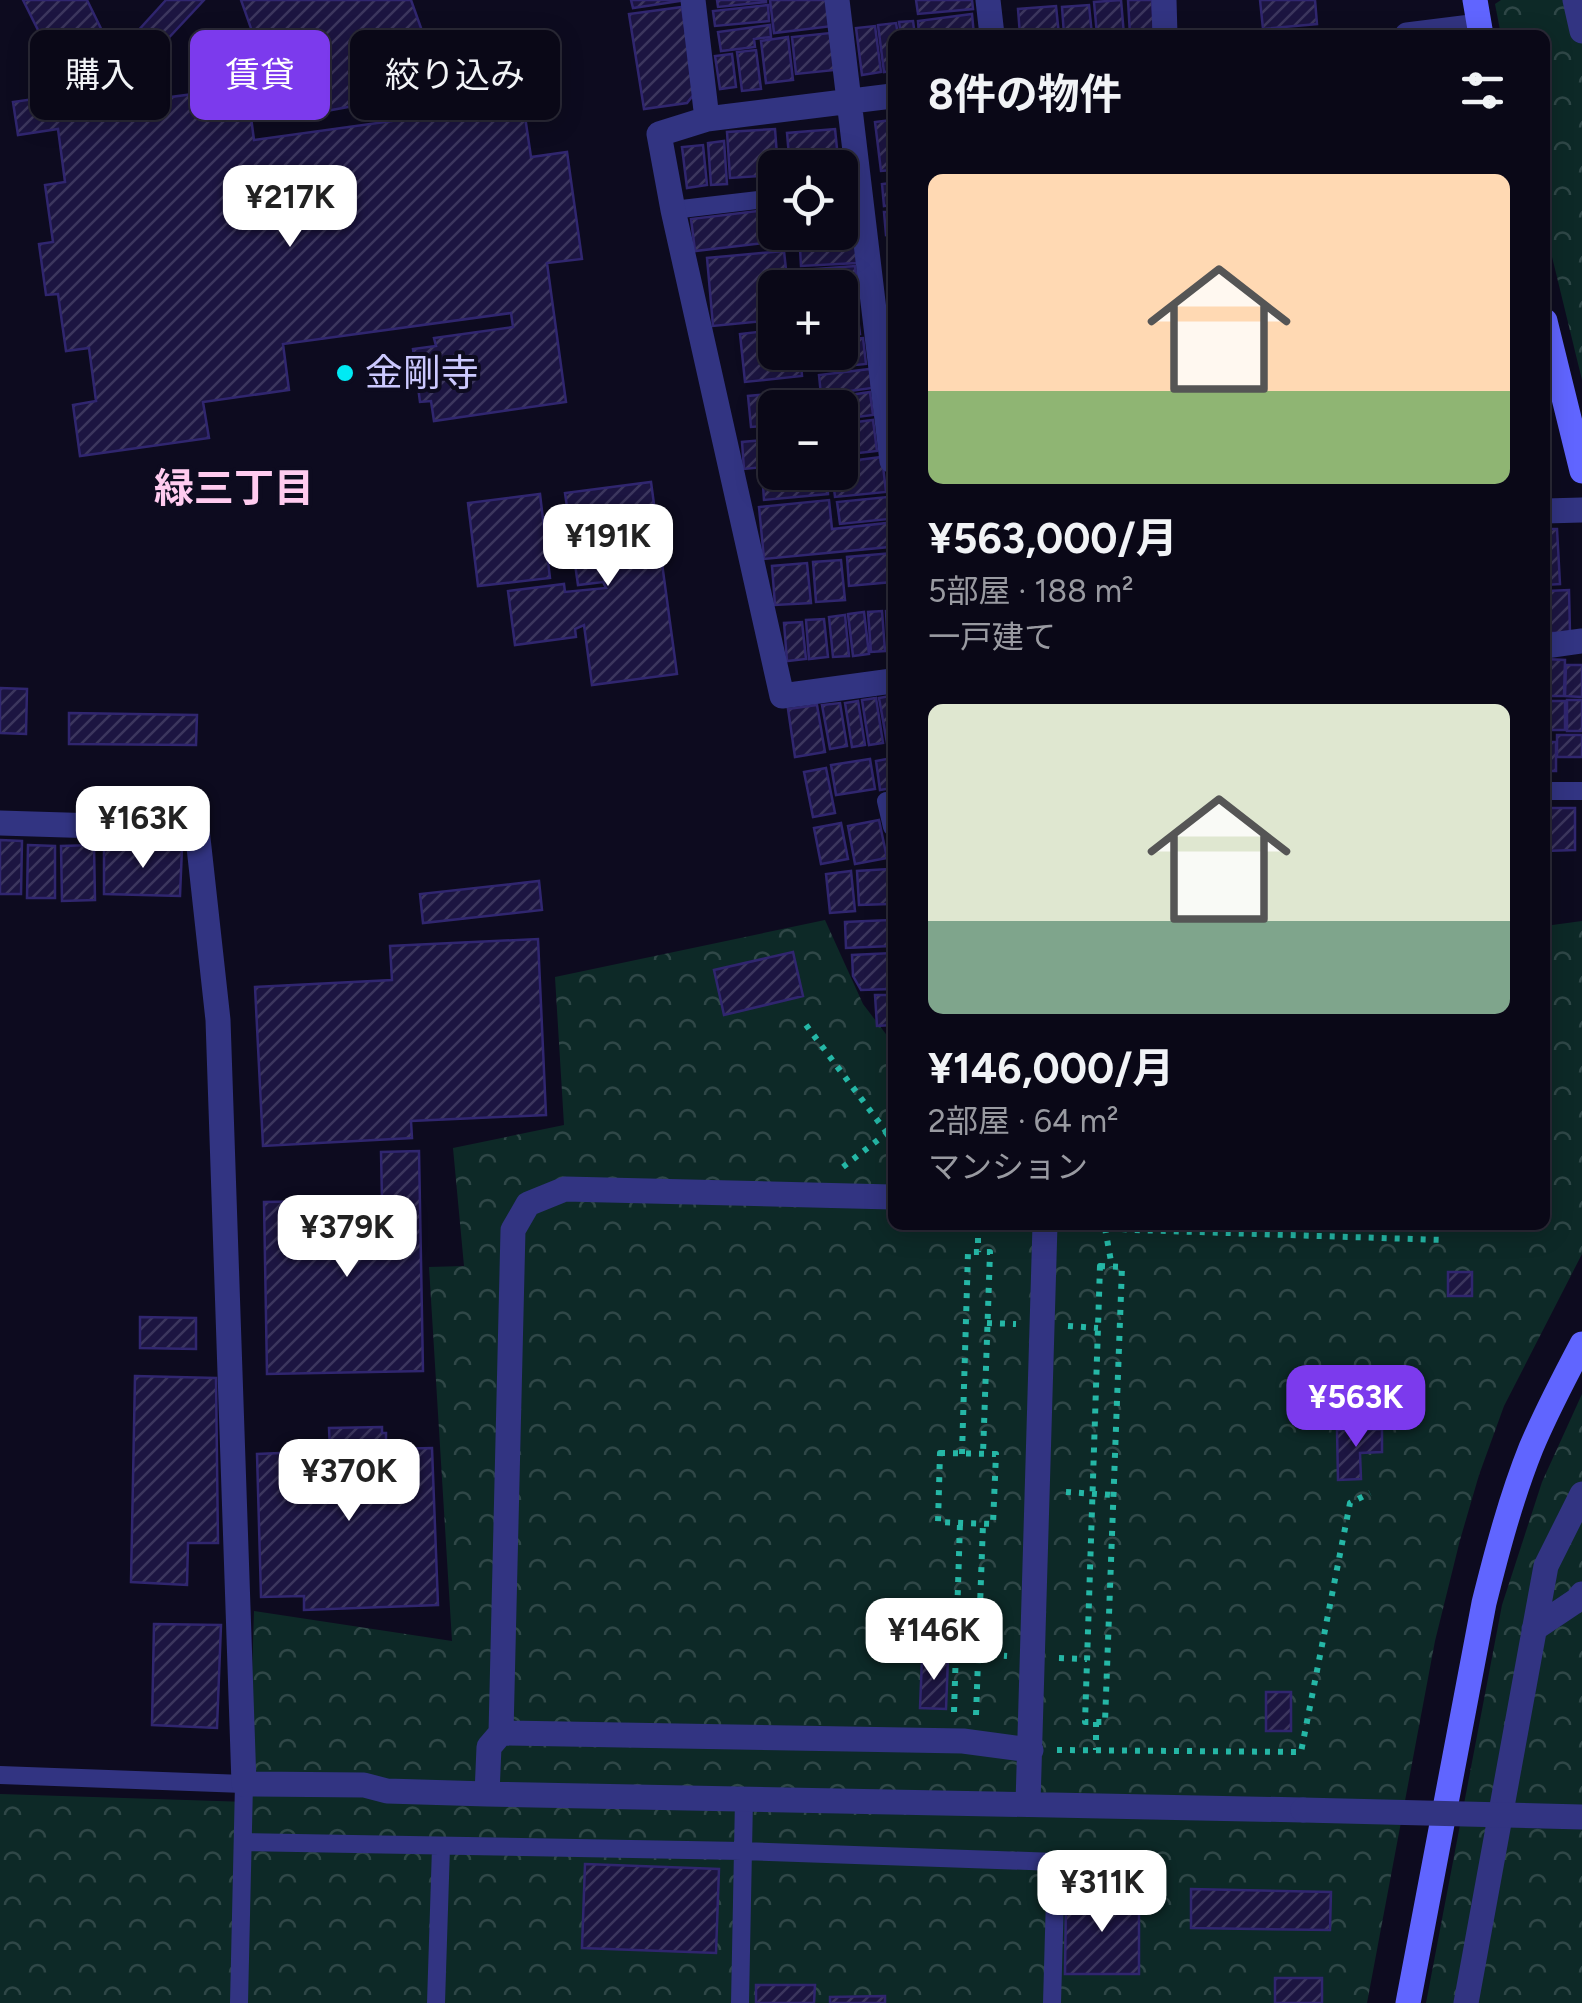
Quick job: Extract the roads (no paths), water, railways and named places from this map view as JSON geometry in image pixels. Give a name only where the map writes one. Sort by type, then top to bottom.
[{"type":"street","points":[[693,0],[707,120]]},
{"type":"street","points":[[838,0],[888,428]]},
{"type":"street","points":[[988,0],[991,30]]},
{"type":"street","points":[[1164,0],[1165,30]]},
{"type":"street","points":[[1475,0],[1480,30]]},
{"type":"street","points":[[1575,0],[1582,31]]},
{"type":"street","points":[[888,96],[707,120],[659,134],[782,696],[888,682]]},
{"type":"street","points":[[1550,341],[1582,471]]},
{"type":"street","points":[[1550,511],[1582,510]]},
{"type":"street","points":[[1550,645],[1582,642]]},
{"type":"street","points":[[0,823],[197,829],[218,1020],[244,1784],[487,1794],[1582,1816]]},
{"type":"street","points":[[487,1794],[488,1747],[501,1734],[513,1230],[528,1204],[566,1189],[888,1197]]},
{"type":"street","points":[[1028,1803],[1045,1230]]},
{"type":"street","points":[[1408,2003],[1495,1560],[1530,1451],[1582,1344]]},
{"type":"street","points":[[1466,2003],[1546,1566],[1582,1494]]},
{"type":"street","points":[[1534,1629],[1582,1594]]},
{"type":"street","points":[[501,1734],[964,1741],[1031,1750]]},
{"type":"lane","points":[[673,210],[758,200]]},
{"type":"lane","points":[[1550,791],[1582,791]]},
{"type":"lane","points":[[886,801],[888,810]]},
{"type":"lane","points":[[0,1775],[244,1784],[239,2003]]},
{"type":"lane","points":[[740,2003],[744,1799]]},
{"type":"lane","points":[[244,1842],[742,1851],[1056,1862],[1052,2003]]},
{"type":"lane","points":[[436,2003],[442,1847]]},
{"type":"place","name":"金剛寺","points":[[345,373]]},
{"type":"district","name":"緑三丁目","points":[[234,488]]}]
